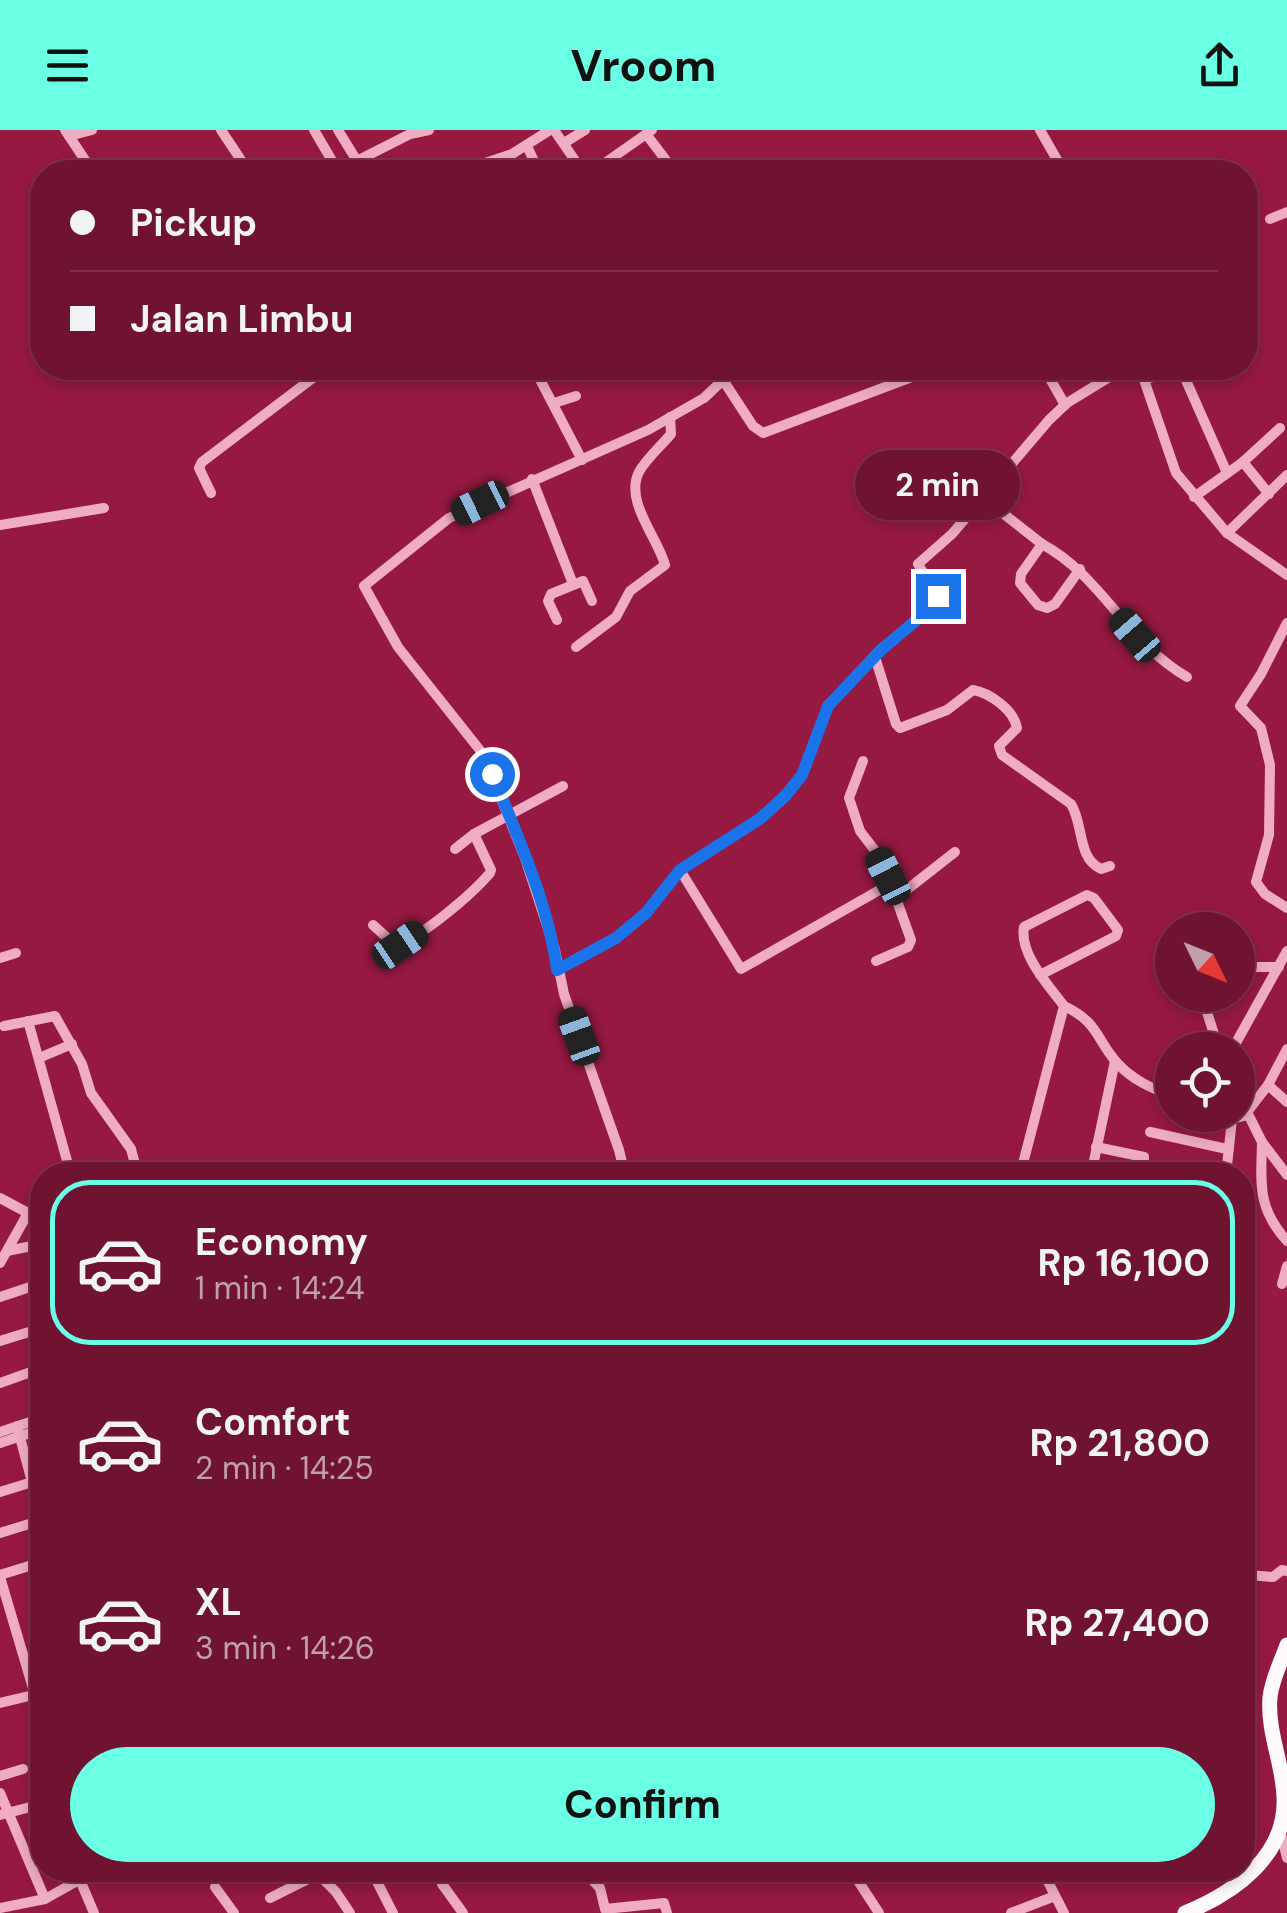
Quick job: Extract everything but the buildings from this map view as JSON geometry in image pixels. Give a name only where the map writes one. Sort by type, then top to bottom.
[{"type":"highway","points":[[1255,1862],[1272,1848],[1280,1830],[1284,1796],[1272,1732],[1270,1696],[1287,1645]]},
{"type":"highway","points":[[1185,1913],[1228,1892],[1236,1882]]},
{"type":"street","points":[[84,160],[67,133],[92,130]]},
{"type":"street","points":[[221,130],[241,160]]},
{"type":"street","points":[[314,130],[330,160]]},
{"type":"street","points":[[338,130],[356,160]]},
{"type":"street","points":[[359,160],[410,134],[430,130]]},
{"type":"street","points":[[492,160],[527,146],[552,130],[575,160]]},
{"type":"street","points":[[564,144],[584,130]]},
{"type":"street","points":[[1040,130],[1057,160]]},
{"type":"street","points":[[609,160],[649,132],[667,160]]},
{"type":"street","points":[[527,146],[533,160]]},
{"type":"street","points":[[1270,219],[1287,212]]},
{"type":"street","points":[[210,492],[199,468],[202,462],[310,380]]},
{"type":"street","points":[[541,380],[582,460]]},
{"type":"street","points":[[622,1162],[557,970],[555,950],[531,876],[483,754],[398,647],[364,586],[449,518],[670,417],[704,398],[716,380]]},
{"type":"street","points":[[724,380],[753,426],[764,432],[903,380]]},
{"type":"street","points":[[1051,380],[1065,405]]},
{"type":"street","points":[[557,970],[616,938],[646,913],[680,870],[761,818],[786,795],[802,775],[828,706],[875,657],[938,602],[918,564],[952,534],[981,496],[1065,405],[1105,380]]},
{"type":"street","points":[[1146,380],[1176,472],[1194,497],[1227,533],[1287,575]]},
{"type":"street","points":[[1186,380],[1226,473]]},
{"type":"street","points":[[554,403],[576,396]]},
{"type":"street","points":[[576,647],[616,617],[630,591],[664,566],[634,486],[639,472],[671,434],[670,417]]},
{"type":"street","points":[[1194,497],[1243,462],[1280,428]]},
{"type":"street","points":[[1243,462],[1269,494]]},
{"type":"street","points":[[1227,533],[1287,475]]},
{"type":"street","points":[[532,479],[573,584]]},
{"type":"street","points":[[981,496],[1080,569],[1152,654],[1187,677]]},
{"type":"street","points":[[0,525],[104,508]]},
{"type":"street","points":[[1042,544],[1020,583],[1038,605],[1047,608],[1055,604],[1080,569]]},
{"type":"street","points":[[557,620],[549,597],[585,582],[592,601]]},
{"type":"street","points":[[1287,623],[1240,709],[1261,728],[1270,765],[1268,834],[1256,882],[1265,894],[1287,908]]},
{"type":"street","points":[[875,657],[900,728],[948,710],[973,690],[986,694],[1012,714],[1017,728],[999,746],[1002,755],[1071,804],[1078,815],[1086,857],[1101,869],[1110,866]]},
{"type":"street","points":[[863,761],[849,798],[860,831],[876,852],[890,884],[911,944],[876,961]]},
{"type":"street","points":[[454,850],[474,834],[563,786]]},
{"type":"street","points":[[372,925],[400,945],[488,877],[492,870],[474,834]]},
{"type":"street","points":[[896,899],[955,852]]},
{"type":"street","points":[[680,870],[741,970],[890,884]]},
{"type":"street","points":[[1040,975],[1116,936],[1118,930],[1094,898],[1087,895],[1024,927],[1022,938],[1040,975],[1064,1006],[1082,1014],[1114,1061],[1155,1090]]},
{"type":"street","points":[[1242,1032],[1287,951]]},
{"type":"street","points":[[0,958],[16,953]]},
{"type":"street","points":[[1255,967],[1279,967]]},
{"type":"street","points":[[1023,1162],[1064,1006]]},
{"type":"street","points":[[0,1014],[2,1026],[55,1016],[82,1064],[90,1094],[126,1142],[132,1162]]},
{"type":"street","points":[[28,1021],[67,1162]]},
{"type":"street","points":[[39,1058],[72,1044]]},
{"type":"street","points":[[1255,1103],[1287,1049]]},
{"type":"street","points":[[1093,1162],[1114,1061]]},
{"type":"street","points":[[1268,1085],[1287,1102]]},
{"type":"street","points":[[1255,1126],[1287,1175]]},
{"type":"street","points":[[1150,1132],[1227,1149]]},
{"type":"street","points":[[1226,1132],[1226,1162]]},
{"type":"street","points":[[1262,1142],[1260,1185],[1269,1221],[1287,1241]]},
{"type":"street","points":[[1096,1147],[1144,1157],[1143,1162]]},
{"type":"street","points":[[0,1198],[28,1214],[0,1263]]},
{"type":"street","points":[[7,1251],[30,1246]]},
{"type":"street","points":[[1282,1284],[1287,1266]]},
{"type":"street","points":[[0,1297],[30,1287]]},
{"type":"street","points":[[0,1341],[30,1332]]},
{"type":"street","points":[[1,1378],[30,1371]]},
{"type":"street","points":[[0,1443],[30,1425]]},
{"type":"street","points":[[0,1432],[30,1430]]},
{"type":"street","points":[[18,1432],[30,1461]]},
{"type":"street","points":[[0,1492],[30,1483]]},
{"type":"street","points":[[0,1533],[30,1524]]},
{"type":"street","points":[[30,1566],[0,1576],[30,1669]]},
{"type":"street","points":[[1255,1576],[1273,1577],[1287,1571]]},
{"type":"street","points":[[0,1704],[30,1696]]},
{"type":"street","points":[[0,1776],[24,1769]]},
{"type":"street","points":[[0,1793],[4,1814],[30,1868]]},
{"type":"street","points":[[4,1814],[30,1807]]},
{"type":"street","points":[[1280,1830],[1287,1858]]},
{"type":"street","points":[[37,1882],[45,1899]]},
{"type":"street","points":[[0,1908],[45,1899],[75,1882]]},
{"type":"street","points":[[90,1882],[94,1913]]},
{"type":"street","points":[[270,1898],[300,1882]]},
{"type":"street","points":[[327,1882],[350,1913]]},
{"type":"street","points":[[377,1882],[393,1913]]},
{"type":"street","points":[[442,1882],[461,1912]]},
{"type":"street","points":[[594,1882],[605,1908],[664,1903],[666,1913]]},
{"type":"street","points":[[859,1882],[879,1913]]},
{"type":"street","points":[[1048,1882],[1064,1913]]},
{"type":"street","points":[[215,1887],[234,1913]]},
{"type":"street","points":[[1011,1913],[1055,1896]]},
{"type":"route","points":[[492,774],[525,858],[555,950],[557,970],[616,938],[646,913],[680,870],[761,818],[786,795],[802,775],[828,706],[881,650],[938,602],[938,596]]}]
